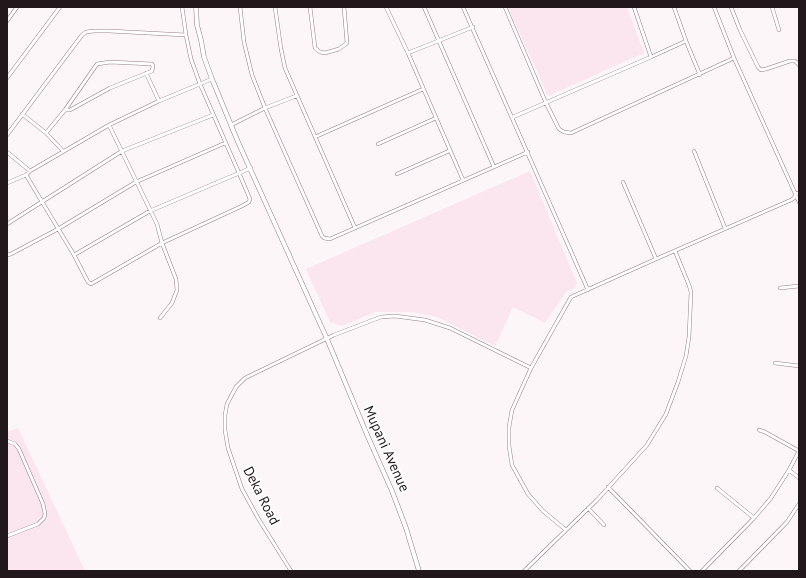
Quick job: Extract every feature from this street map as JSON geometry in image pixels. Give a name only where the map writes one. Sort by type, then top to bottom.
[{"type":"street","points":[[7,21],[17,7]]},
{"type":"street","points":[[7,78],[60,7]]},
{"type":"street","points":[[26,175],[74,255],[88,282],[93,284],[162,243],[247,203],[250,199],[200,84],[186,35],[182,7]]},
{"type":"street","name":"Mupani Avenue","points":[[196,7],[204,57],[212,79],[392,490],[406,528],[419,571]]},
{"type":"street","points":[[240,7],[248,60],[265,108],[322,236],[325,239],[330,239],[528,152]]},
{"type":"street","points":[[275,7],[285,68],[355,228]]},
{"type":"street","points":[[310,7],[316,48],[320,52],[325,53],[339,49],[347,44],[344,7]]},
{"type":"street","points":[[386,7],[463,180]]},
{"type":"street","points":[[424,7],[494,166]]},
{"type":"street","points":[[463,7],[513,117],[588,290]]},
{"type":"street","points":[[505,7],[546,103],[559,129],[564,132],[571,133],[700,75],[734,58]]},
{"type":"street","points":[[634,7],[651,57]]},
{"type":"street","points":[[674,7],[700,75]]},
{"type":"street","points":[[714,7],[734,58],[798,194],[799,202]]},
{"type":"street","points":[[732,7],[740,30],[758,67],[761,70],[790,61],[795,61],[799,65]]},
{"type":"street","points":[[772,7],[779,30]]},
{"type":"street","points":[[408,54],[473,27]]},
{"type":"street","points":[[7,136],[82,35],[86,32],[109,30],[186,35]]},
{"type":"street","points":[[513,117],[686,41]]},
{"type":"street","points":[[46,134],[98,64],[107,62],[152,64],[154,67],[152,71],[146,74],[110,88],[70,110],[65,110]]},
{"type":"street","points":[[146,74],[159,101]]},
{"type":"street","points":[[7,183],[26,175],[63,151],[109,125],[159,101],[212,79]]},
{"type":"street","points":[[315,137],[423,89]]},
{"type":"street","points":[[231,125],[265,108],[296,96]]},
{"type":"street","points":[[22,114],[46,134],[63,151]]},
{"type":"street","points":[[7,224],[122,151],[213,115]]},
{"type":"street","points":[[378,144],[436,118]]},
{"type":"street","points":[[109,125],[160,232],[162,243],[176,279],[177,290],[172,303],[160,318]]},
{"type":"street","points":[[7,254],[11,254],[58,229],[136,182],[225,143]]},
{"type":"street","points":[[694,150],[725,228]]},
{"type":"street","points":[[397,174],[449,151]]},
{"type":"street","points":[[7,152],[30,171]]},
{"type":"street","points":[[74,255],[150,211],[251,168]]},
{"type":"street","points":[[623,182],[656,259]]},
{"type":"street","points":[[566,530],[543,511],[528,494],[512,465],[509,446],[509,427],[512,410],[531,368],[568,302],[576,294],[790,200],[798,194]]},
{"type":"street","points":[[524,571],[588,508],[647,445],[666,414],[686,356],[689,337],[691,292],[676,251]]},
{"type":"street","points":[[780,288],[799,286]]},
{"type":"street","name":"Deka Road","points":[[291,571],[242,489],[228,448],[224,430],[224,415],[230,396],[236,386],[245,378],[326,339],[381,317],[395,316],[420,319],[450,328],[531,368]]},
{"type":"street","points":[[775,363],[799,366]]},
{"type":"street","points":[[702,571],[754,518],[771,498],[799,451],[759,430]]},
{"type":"street","points":[[7,441],[15,444],[19,449],[43,504],[45,514],[44,518],[38,524],[7,536]]},
{"type":"street","points":[[789,470],[799,478]]},
{"type":"street","points":[[608,487],[690,571]]},
{"type":"street","points":[[717,488],[754,518]]},
{"type":"street","points":[[739,571],[787,522],[799,504]]},
{"type":"street","points":[[588,508],[604,525]]},
{"type":"shaded area","points":[[508,7],[627,7],[644,53],[548,96]]},
{"type":"shaded area","points":[[530,171],[577,283],[575,288],[566,292],[545,323],[513,307],[495,346],[437,317],[413,312],[375,312],[342,326],[330,322],[306,269]]},
{"type":"shaded area","points":[[18,428],[85,571],[7,571],[7,432]]}]
